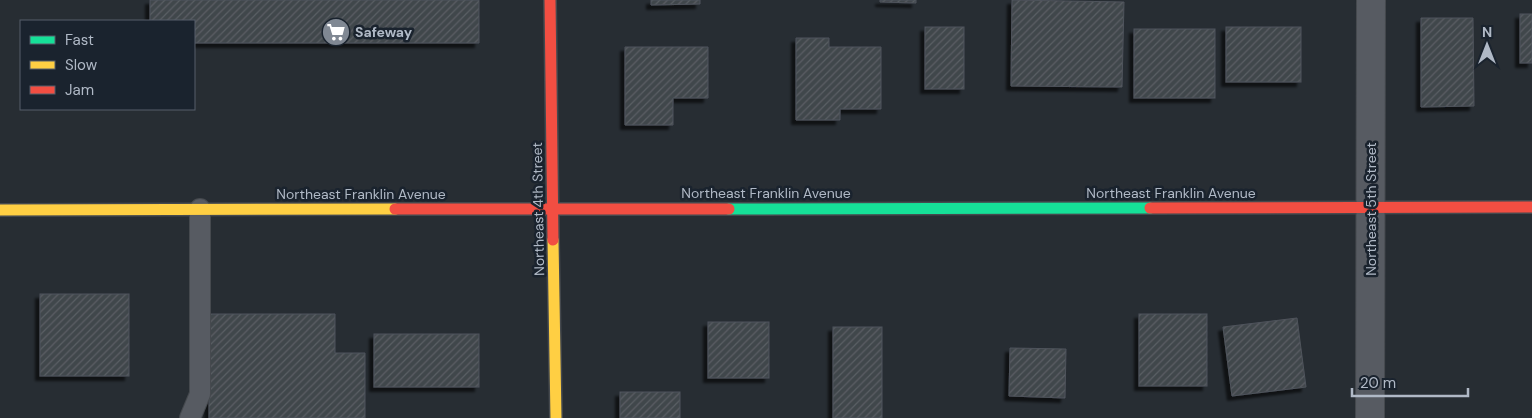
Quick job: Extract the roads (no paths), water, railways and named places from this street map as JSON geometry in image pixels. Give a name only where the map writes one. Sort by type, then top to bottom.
[{"type":"street","name":"Northeast 4th Street","points":[[550,0],[556,418]]},
{"type":"street","name":"Northeast 5th Street","points":[[1370,418],[1371,0]]},
{"type":"street","name":"Northeast Franklin Avenue","points":[[0,210],[1532,208]]},
{"type":"lane","points":[[190,418],[200,394],[200,209]]},
{"type":"place","name":"Safeway","points":[[336,32]]}]
